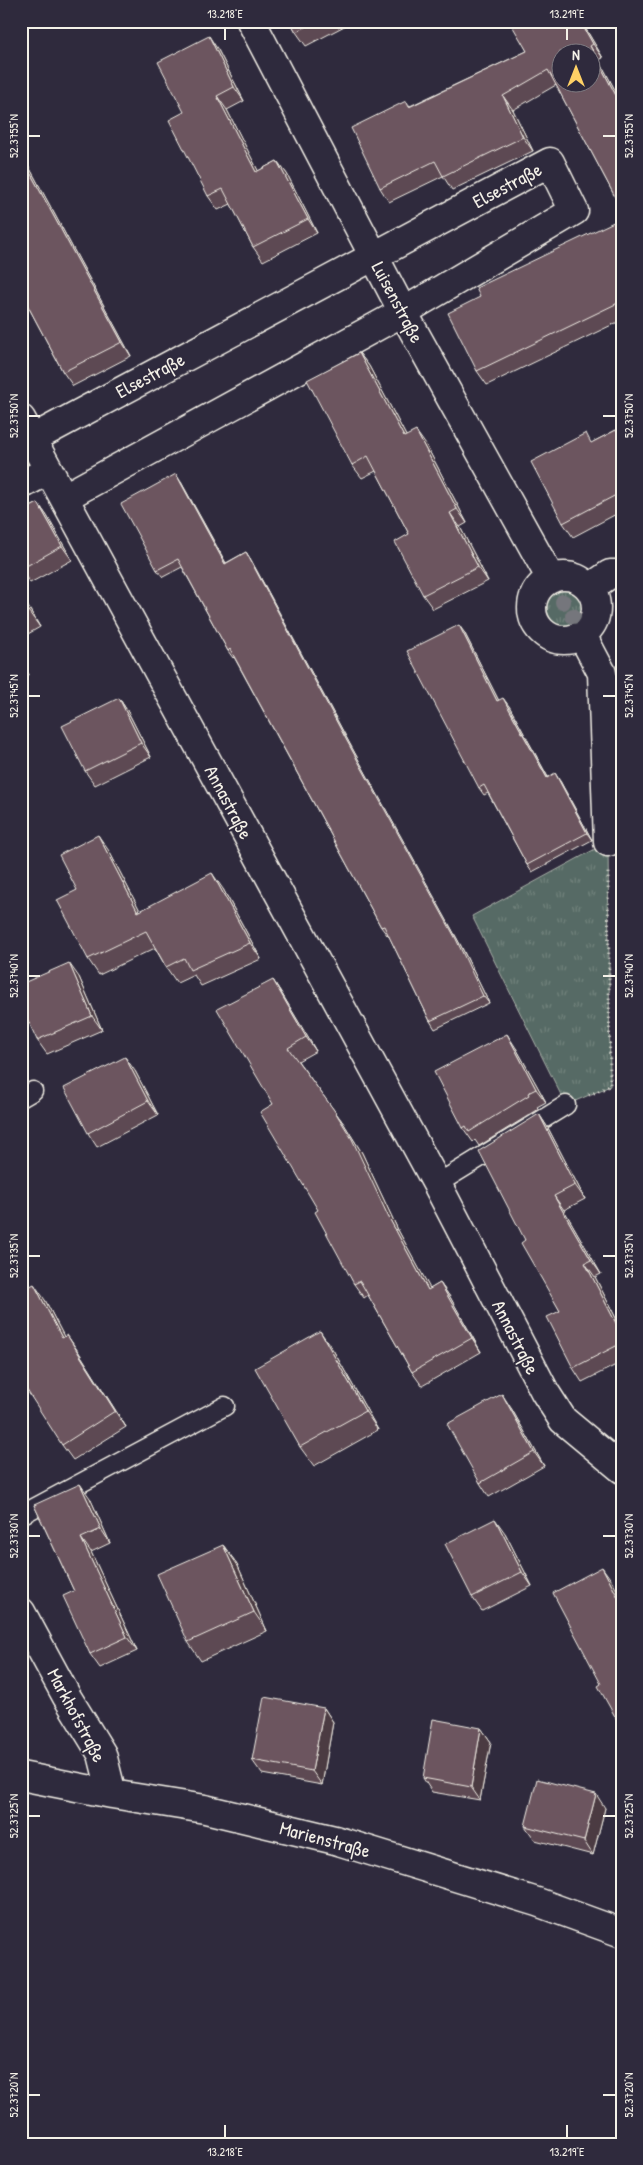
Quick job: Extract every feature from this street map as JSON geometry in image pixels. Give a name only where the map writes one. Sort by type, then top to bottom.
[{"type":"street","name":"Luisenstraße","points":[[251,21],[403,312],[551,579]]},
{"type":"street","name":"Elsestraße","points":[[27,429],[373,255],[550,162],[574,211],[403,312],[64,497]]},
{"type":"street","name":"Annastraße","points":[[27,429],[437,1184],[545,1392],[563,1420],[622,1469]]},
{"type":"street","points":[[21,485],[49,470]]},
{"type":"street","points":[[590,588],[610,574],[622,574]]},
{"type":"street","points":[[561,576],[572,577],[582,581],[590,588],[595,597],[597,608],[593,623],[582,635],[572,640],[560,640],[549,636],[539,629],[534,619],[532,607],[534,595],[541,586],[551,579],[561,576]]},
{"type":"street","points":[[582,635],[602,673],[608,842]]},
{"type":"street","name":"Markhofstraße","points":[[21,1612],[67,1697],[102,1754],[112,1794]]},
{"type":"street","name":"Marienstraße","points":[[21,1776],[112,1794],[205,1809],[335,1840],[537,1902],[622,1933]]},
{"type":"lane","points":[[437,1184],[566,1105]]},
{"type":"lane","points":[[21,1514],[225,1406]]},
{"type":"path","points":[[566,1105],[610,1086],[608,842]]},
{"type":"green space","points":[[565,590],[572,591],[578,595],[582,601],[582,615],[578,621],[572,625],[565,626],[558,625],[552,621],[548,615],[547,608],[548,601],[552,595],[558,591]]},
{"type":"green space","points":[[608,842],[610,1086],[566,1105],[472,916]]},
{"type":"building","points":[[290,21],[317,21],[296,32]]},
{"type":"building","points":[[580,21],[592,42],[550,42],[550,74],[548,70],[503,96],[523,137],[443,176],[435,161],[380,188],[351,128],[406,101],[409,107],[527,51],[510,22]]},
{"type":"building","points":[[209,36],[234,87],[217,96],[256,172],[277,161],[308,219],[253,247],[223,189],[208,196],[169,120],[184,112],[158,62]]},
{"type":"building","points":[[600,65],[622,107],[622,210],[560,92],[600,92]]},
{"type":"building","points":[[21,156],[122,342],[63,372],[21,293]]},
{"type":"building","points":[[622,218],[622,301],[477,371],[448,313],[480,297],[476,288]]},
{"type":"building","points":[[359,353],[404,437],[416,431],[457,509],[450,513],[478,567],[423,595],[395,542],[409,534],[368,456],[352,465],[307,380]]},
{"type":"building","points":[[616,430],[622,440],[622,500],[618,494],[563,523],[531,462],[586,433],[591,443]]},
{"type":"building","points":[[176,474],[225,564],[246,552],[456,939],[483,996],[430,1021],[384,926],[381,927],[230,649],[228,651],[178,559],[157,570],[121,504]]},
{"type":"building","points":[[38,503],[62,546],[21,569],[21,512]]},
{"type":"building","points":[[21,600],[26,608],[21,611]]},
{"type":"building","points":[[459,625],[497,701],[503,698],[547,778],[555,773],[587,833],[527,865],[484,785],[479,788],[407,651]]},
{"type":"building","points":[[119,698],[141,743],[85,771],[62,726]]},
{"type":"building","points":[[98,835],[138,912],[212,873],[250,943],[190,970],[184,958],[166,967],[146,931],[88,959],[57,900],[77,890],[59,855]]},
{"type":"building","points":[[69,963],[92,1016],[37,1040],[21,1005],[21,984]]},
{"type":"building","points":[[273,980],[306,1037],[288,1048],[334,1110],[352,1139],[388,1216],[428,1290],[440,1283],[472,1338],[412,1372],[360,1281],[354,1284],[315,1212],[318,1210],[260,1112],[273,1104],[217,1009]]},
{"type":"building","points":[[507,1034],[536,1089],[469,1132],[466,1126],[463,1128],[434,1072]]},
{"type":"building","points":[[125,1057],[148,1101],[88,1133],[64,1088]]},
{"type":"building","points":[[539,1114],[575,1185],[554,1196],[591,1260],[585,1263],[622,1335],[622,1343],[573,1368],[547,1317],[560,1311],[521,1243],[525,1240],[479,1151]]},
{"type":"building","points":[[34,1284],[62,1338],[67,1335],[115,1411],[62,1445],[21,1381],[21,1291]]},
{"type":"building","points":[[320,1331],[365,1411],[300,1447],[255,1368]]},
{"type":"building","points":[[502,1394],[534,1452],[480,1483],[447,1424]]},
{"type":"building","points":[[80,1484],[101,1529],[81,1538],[127,1637],[90,1654],[63,1596],[74,1591],[34,1505]]},
{"type":"building","points":[[495,1519],[522,1572],[472,1597],[445,1544]]},
{"type":"building","points":[[223,1545],[254,1612],[188,1642],[157,1574]]},
{"type":"building","points":[[602,1567],[622,1605],[622,1729],[598,1686],[601,1684],[553,1593]]},
{"type":"building","points":[[264,1697],[324,1708],[312,1771],[252,1760]]},
{"type":"building","points":[[433,1719],[481,1728],[471,1787],[423,1778]]},
{"type":"building","points":[[537,1779],[596,1794],[584,1841],[525,1826]]}]
